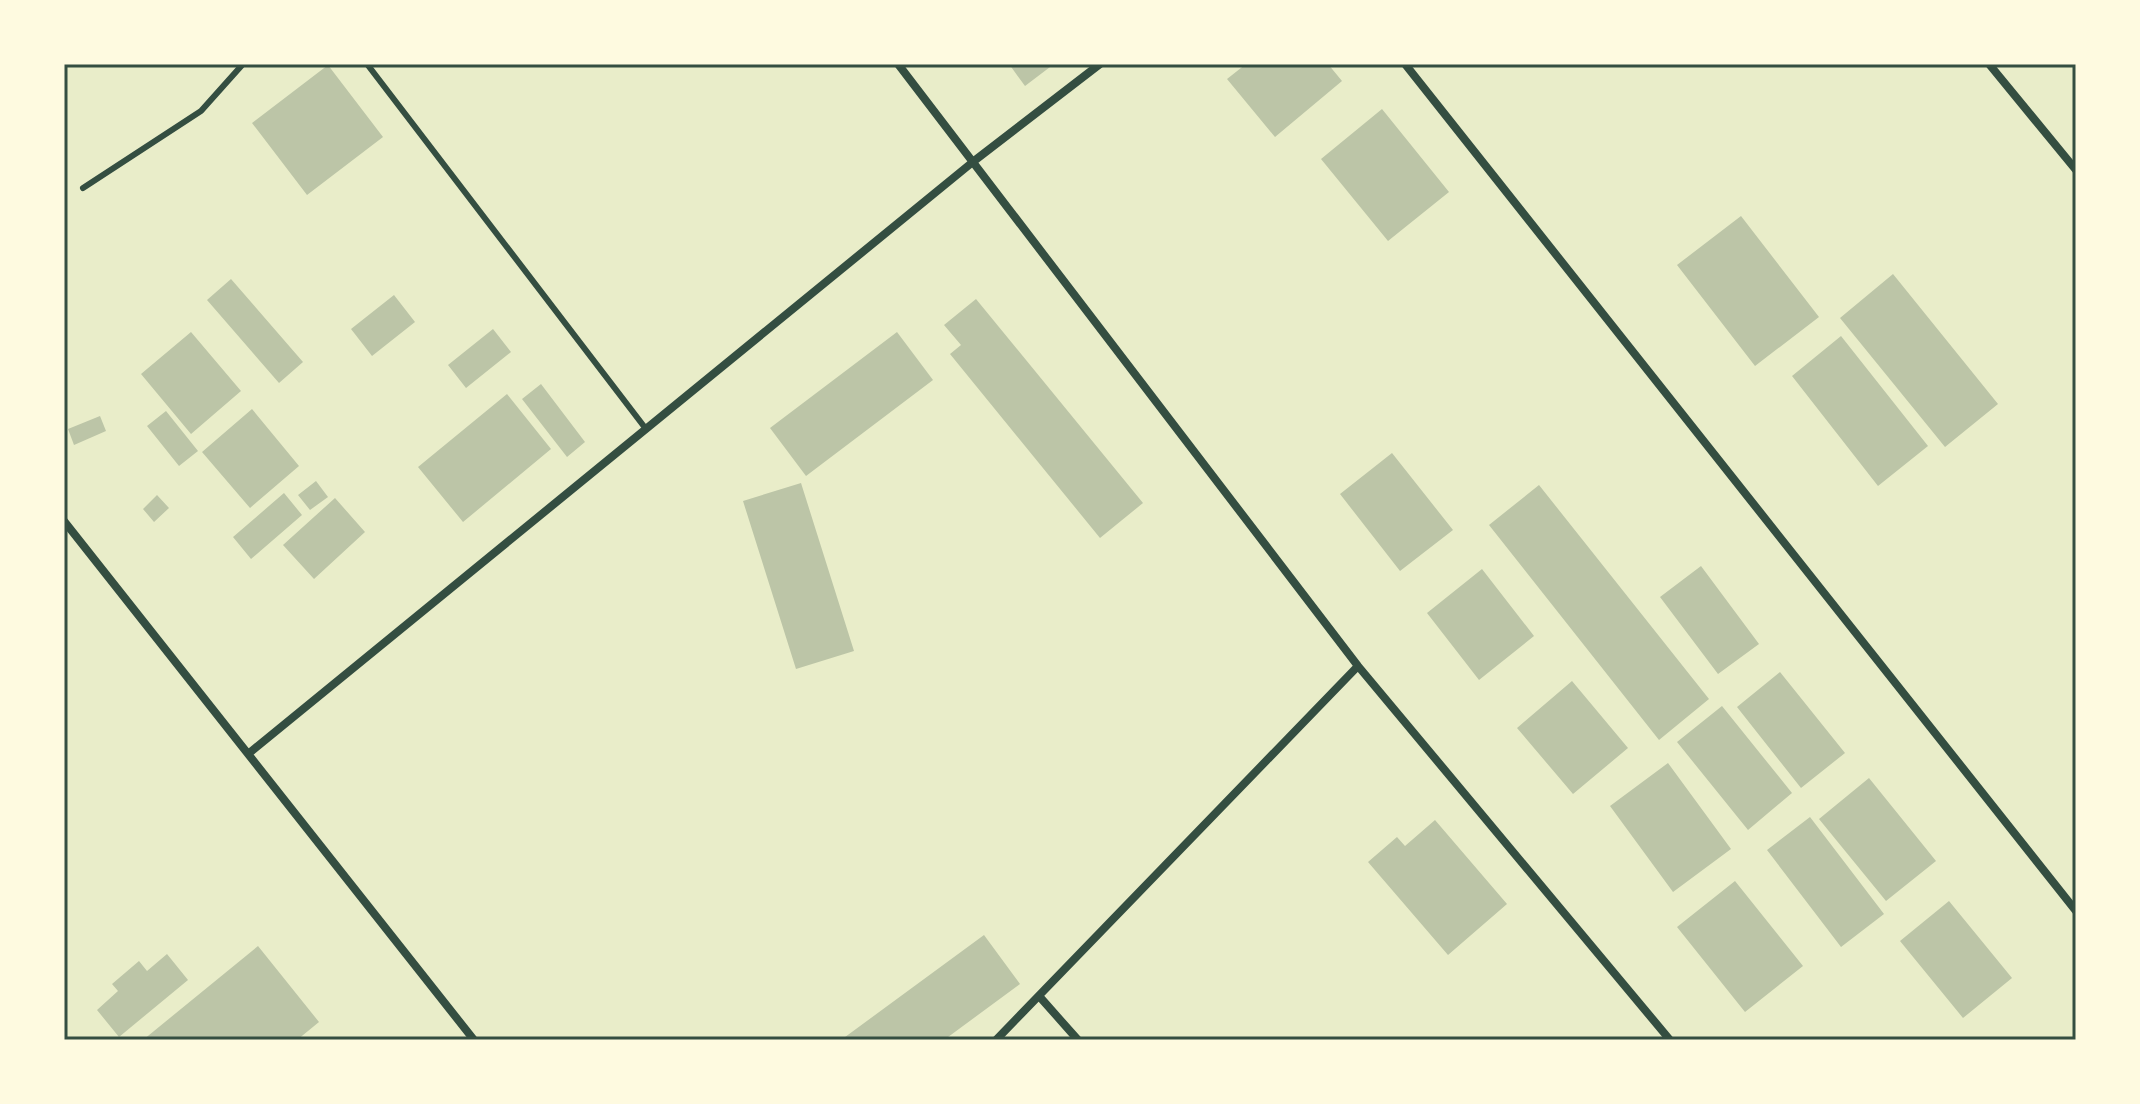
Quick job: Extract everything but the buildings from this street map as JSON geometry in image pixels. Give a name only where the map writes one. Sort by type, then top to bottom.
[{"type":"street","points":[[898,64],[1358,666],[1670,1040]]},
{"type":"street","points":[[248,754],[974,161],[1100,64]]},
{"type":"street","points":[[1405,64],[2076,911]]},
{"type":"street","points":[[1989,64],[2076,170]]},
{"type":"street","points":[[64,521],[474,1040]]},
{"type":"street","points":[[996,1040],[1358,666]]},
{"type":"street","points":[[1039,996],[1078,1040]]},
{"type":"lane","points":[[83,188],[201,111],[243,64]]},
{"type":"lane","points":[[367,64],[646,429]]}]
